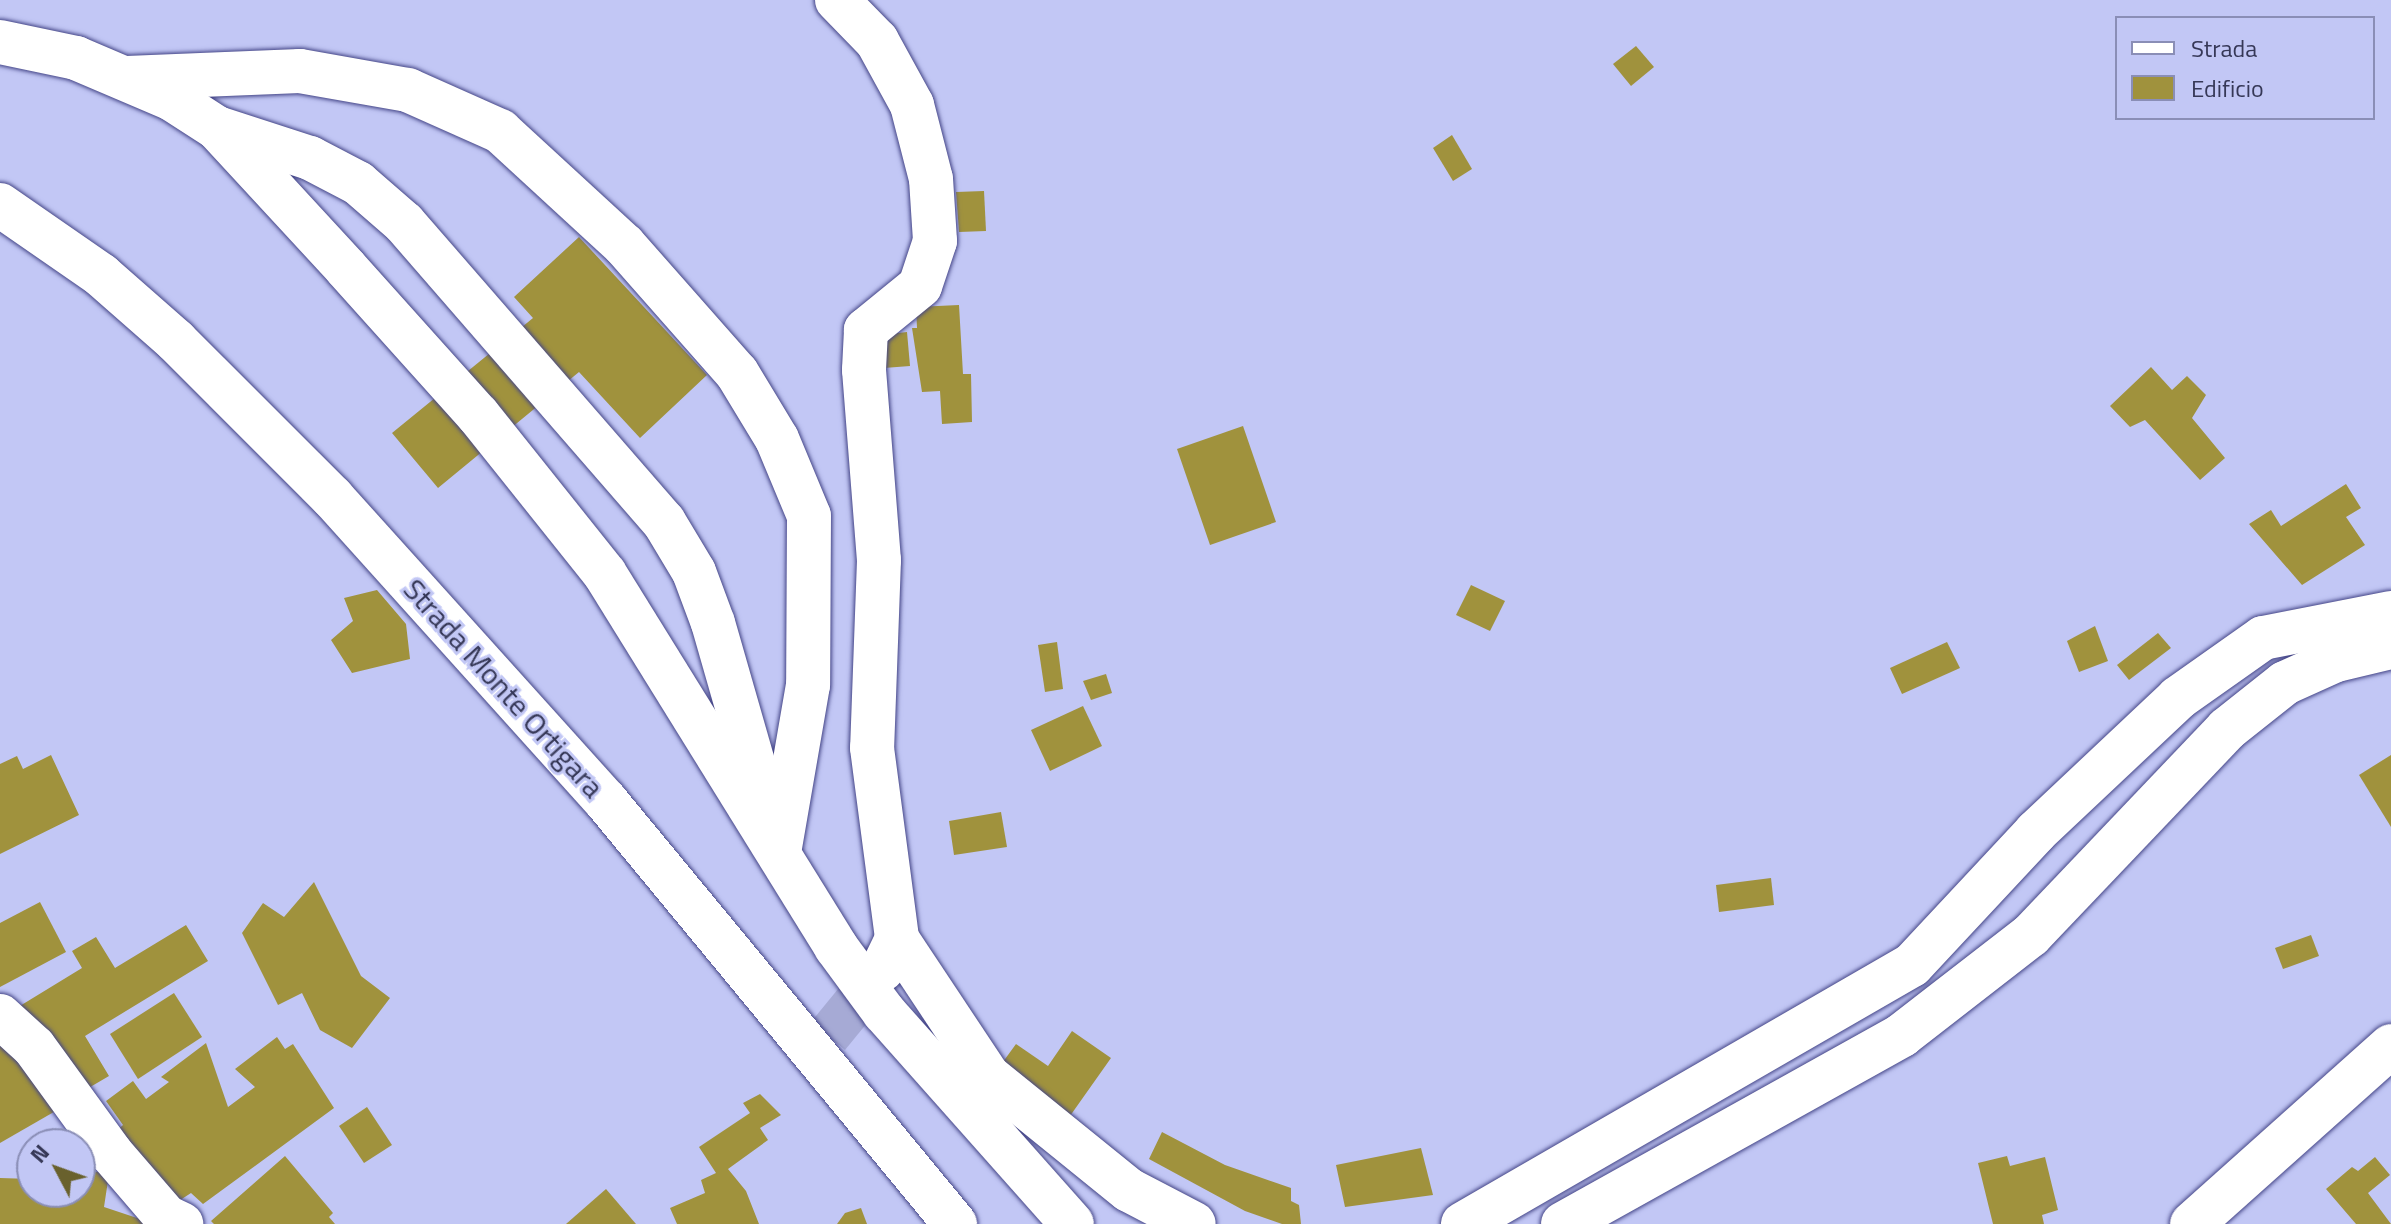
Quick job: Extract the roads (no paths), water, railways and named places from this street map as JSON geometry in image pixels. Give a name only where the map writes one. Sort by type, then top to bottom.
[{"type":"main road","points":[[837,0],[877,41],[912,105],[931,179],[935,241],[920,286],[866,330],[864,370],[879,560],[872,748],[890,954],[988,1076],[1129,1190],[1194,1224]]},
{"type":"main road","points":[[0,42],[76,58],[127,78],[217,128],[310,158],[358,183],[404,223],[664,522],[694,572],[713,623],[779,853]]},
{"type":"main road","points":[[127,78],[300,71],[408,90],[500,131],[624,245],[737,373],[777,439],[809,516],[808,685],[779,853]]},
{"type":"main road","points":[[217,128],[478,415],[605,574],[836,947],[884,1012],[1072,1224]]},
{"type":"main road","name":"Strada Monte Ortigara","points":[[0,205],[101,275],[176,341],[332,497],[605,800],[955,1224]]},
{"type":"main road","points":[[1463,1224],[1912,965],[2036,832],[2178,698],[2263,638],[2391,613]]},
{"type":"main road","points":[[1563,1224],[1902,1035],[2031,935],[2227,729],[2285,683],[2336,660],[2391,647]]},
{"type":"main road","points":[[0,1016],[34,1047],[157,1206],[181,1224]]},
{"type":"main road","points":[[828,1036],[867,1117]]},
{"type":"main road","points":[[2192,1224],[2391,1046]]},
{"type":"tunnel","points":[[828,1036],[882,970]]}]
